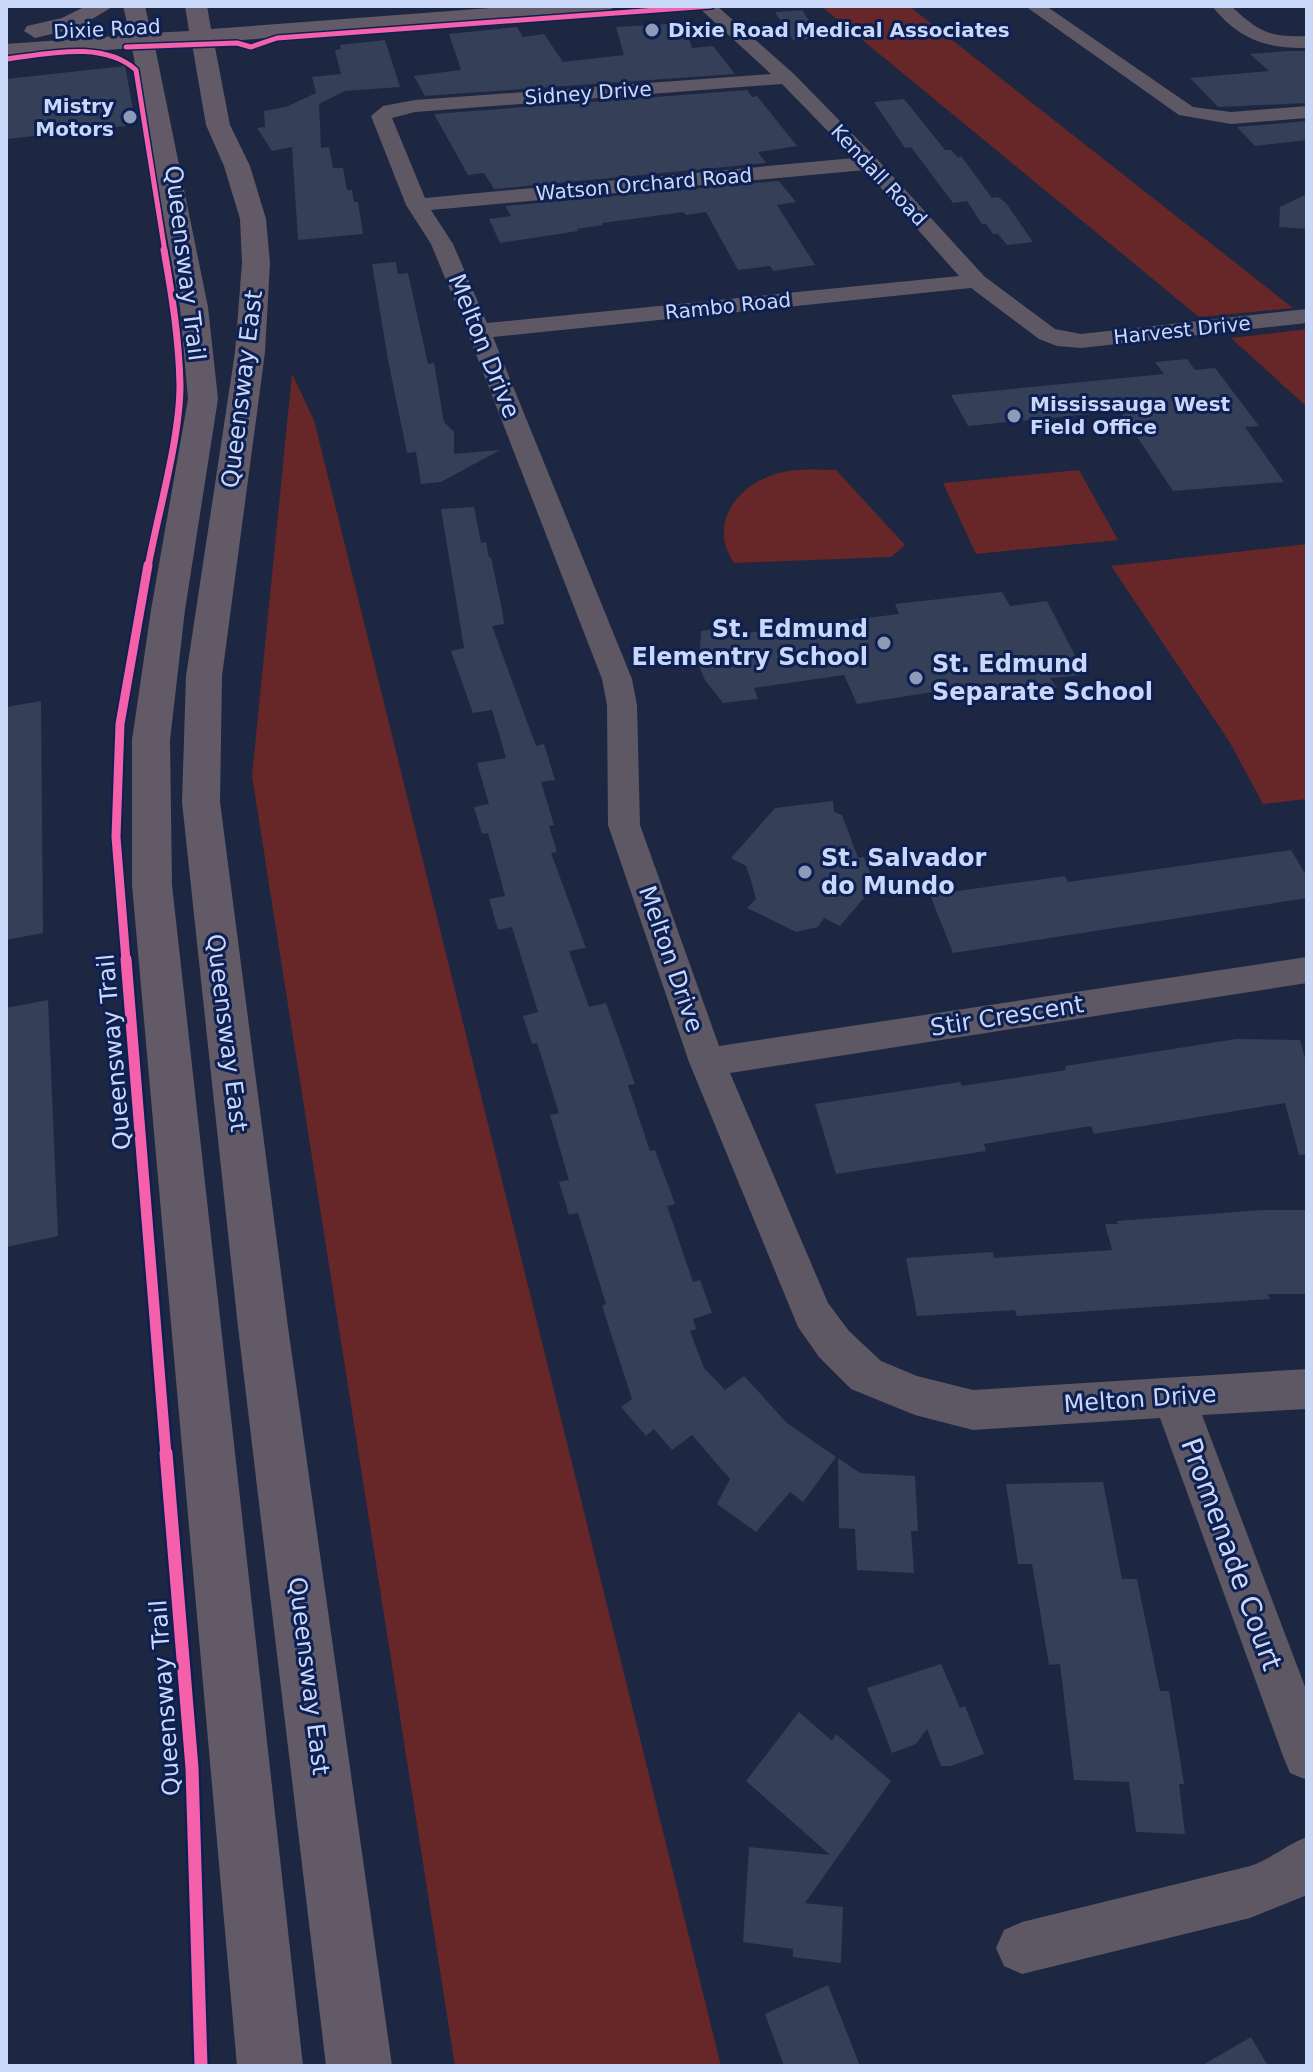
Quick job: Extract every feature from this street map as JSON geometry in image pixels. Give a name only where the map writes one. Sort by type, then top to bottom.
[{"type":"main road","points":[[6,35],[69,23],[103,6]]},
{"type":"main road","name":"Dixie Road","points":[[6,35],[170,37],[447,6]]},
{"type":"main road","name":"Dixie Road","points":[[308,23],[605,6]]},
{"type":"main road","points":[[240,12],[308,23]]},
{"type":"main road","points":[[216,100],[219,66],[233,51],[308,23]]},
{"type":"main road","points":[[170,37],[198,107],[218,125]]},
{"type":"main road","name":"Dixie Road","points":[[6,51],[62,46],[119,52],[170,37]]},
{"type":"main road","name":"Queensway East","points":[[170,37],[216,100],[218,125],[237,166],[253,219],[237,276],[250,352],[204,676],[201,802],[259,1296],[359,2066]]},
{"type":"main road","name":"Queensway East","points":[[170,37],[158,110],[200,352],[203,399],[152,726],[149,790],[152,885],[270,2066]]},
{"type":"main road","points":[[186,267],[197,279],[237,276]]},
{"type":"street","name":"Kendall Road","points":[[706,6],[787,78],[870,163],[976,281],[1057,339]]},
{"type":"street","points":[[1034,6],[1186,111],[1205,117],[1235,119],[1307,112]]},
{"type":"street","points":[[1221,6],[1254,37],[1286,43],[1307,42]]},
{"type":"street","name":"Sidney Drive","points":[[390,110],[787,78]]},
{"type":"street","name":"Melton Drive","points":[[390,110],[381,116],[382,121],[417,205],[442,244],[479,331],[617,679],[622,705],[624,825],[707,1062],[812,1314],[834,1344],[866,1375],[915,1395],[973,1410],[1307,1389]]},
{"type":"street","name":"Watson Orchard Road","points":[[417,205],[870,163]]},
{"type":"street","name":"Rambo Road","points":[[479,331],[976,281]]},
{"type":"street","name":"Harvest Drive","points":[[1057,339],[1081,341],[1307,316]]},
{"type":"street","name":"Stir Crescent","points":[[707,1062],[1307,970]]},
{"type":"street","name":"Promenade Court","points":[[1174,1398],[1307,1756]]},
{"type":"street","points":[[1022,1948],[1250,1892],[1287,1879],[1307,1862]]},
{"type":"shaded area","points":[[821,6],[909,6],[1293,308],[1199,317]]},
{"type":"shaded area","points":[[1307,329],[1307,407],[1231,338]]},
{"type":"shaded area","points":[[292,374],[314,420],[721,2066],[455,2066],[252,776]]},
{"type":"shaded area","points":[[836,470],[905,545],[891,557],[734,563],[726,548],[725,520],[739,496],[750,486],[779,473]]},
{"type":"shaded area","points":[[1079,470],[1118,540],[976,554],[943,483]]},
{"type":"shaded area","points":[[1307,544],[1307,799],[1263,804],[1229,741],[1111,566]]},
{"type":"building","points":[[802,10],[820,38],[793,40],[775,12]]},
{"type":"building","points":[[684,23],[692,48],[713,46],[735,74],[425,96],[414,76],[461,70],[449,34],[517,27],[523,37],[544,34],[563,62],[624,55],[616,27]]},
{"type":"building","points":[[385,40],[400,87],[345,91],[319,104],[321,148],[329,147],[333,168],[343,168],[347,190],[352,190],[354,202],[358,202],[363,234],[298,240],[292,147],[272,151],[257,128],[265,127],[264,111],[286,107],[316,93],[312,77],[341,74],[335,50],[341,49],[340,45]]},
{"type":"building","points":[[1307,51],[1307,103],[1218,107],[1190,78],[1269,71],[1250,54]]},
{"type":"building","points":[[125,66],[136,125],[6,139],[6,79]]},
{"type":"building","points":[[747,90],[752,97],[757,96],[797,146],[758,152],[766,163],[494,189],[484,173],[468,175],[434,114]]},
{"type":"building","points":[[904,99],[945,150],[951,150],[958,158],[961,156],[992,198],[998,197],[1006,203],[1033,242],[1007,245],[998,234],[993,234],[986,224],[982,224],[967,201],[953,203],[911,147],[905,148],[874,102]]},
{"type":"building","points":[[1307,121],[1307,140],[1255,146],[1237,127]]},
{"type":"building","points":[[779,181],[796,202],[777,205],[815,265],[773,271],[770,266],[738,270],[706,212],[602,223],[578,231],[500,243],[489,219],[511,216],[505,206]]},
{"type":"building","points":[[1307,194],[1307,229],[1279,227],[1280,207]]},
{"type":"building","points":[[396,262],[398,274],[408,273],[428,364],[434,363],[444,422],[454,432],[454,454],[500,450],[441,482],[421,484],[416,452],[407,453],[372,264]]},
{"type":"building","name":"Mississauga West Field Office","points":[[1187,359],[1195,370],[1215,368],[1259,426],[1245,427],[1284,482],[1173,491],[1120,411],[968,426],[951,395],[1164,374],[1155,362]]},
{"type":"building","points":[[474,507],[481,543],[486,542],[491,557],[503,615],[504,624],[492,626],[536,746],[544,744],[555,780],[541,782],[554,825],[549,826],[557,852],[551,853],[586,948],[569,951],[589,1007],[606,1003],[635,1084],[628,1085],[650,1151],[655,1150],[675,1204],[667,1206],[693,1282],[700,1280],[712,1313],[693,1319],[696,1329],[690,1331],[704,1368],[725,1390],[744,1376],[787,1423],[836,1457],[803,1502],[790,1492],[756,1532],[717,1504],[730,1479],[692,1435],[672,1450],[654,1429],[646,1436],[621,1407],[632,1399],[602,1306],[606,1304],[578,1213],[569,1215],[559,1182],[569,1180],[550,1115],[559,1113],[537,1043],[532,1044],[523,1016],[538,1012],[512,927],[498,930],[489,899],[505,896],[488,833],[482,834],[474,807],[489,804],[477,763],[506,758],[492,710],[473,713],[451,651],[464,648],[441,509]]},
{"type":"building","name":"St. Edmund Elementry School","points":[[1002,592],[1010,606],[1047,601],[1085,675],[1050,678],[1057,688],[943,701],[939,691],[857,704],[844,675],[754,688],[758,699],[723,703],[705,680],[699,666],[701,631],[727,628],[730,635],[899,614],[895,604]]},
{"type":"building","points":[[41,701],[43,933],[6,940],[6,707]]},
{"type":"building","name":"St. Salvador do Mundo","points":[[833,801],[834,812],[842,815],[858,858],[864,857],[875,885],[840,926],[824,918],[818,927],[796,932],[747,908],[756,899],[750,877],[746,866],[731,858],[775,808]]},
{"type":"building","points":[[1291,850],[1307,877],[1307,898],[953,953],[930,895],[1065,876],[1068,882]]},
{"type":"building","points":[[48,1000],[58,1236],[6,1247],[6,1008]]},
{"type":"building","points":[[1236,1039],[1300,1040],[1307,1065],[1307,1154],[1299,1155],[1285,1103],[1094,1134],[1091,1126],[984,1144],[986,1151],[836,1174],[815,1104],[1066,1070],[1065,1066]]},
{"type":"building","points":[[1262,1210],[1307,1210],[1307,1294],[1268,1294],[1270,1299],[1017,1316],[1015,1310],[917,1316],[906,1258],[993,1252],[994,1258],[1112,1250],[1105,1224]]},
{"type":"building","points":[[838,1458],[860,1473],[915,1476],[918,1531],[911,1531],[914,1573],[857,1570],[855,1529],[839,1528]]},
{"type":"building","points":[[1103,1482],[1122,1579],[1137,1579],[1160,1691],[1169,1691],[1184,1784],[1179,1784],[1185,1834],[1136,1832],[1129,1782],[1074,1780],[1060,1664],[1049,1665],[1032,1564],[1018,1564],[1006,1484]]},
{"type":"building","points":[[941,1664],[960,1708],[965,1706],[984,1754],[951,1766],[941,1766],[927,1729],[916,1744],[892,1753],[867,1688]]},
{"type":"building","points":[[799,1712],[832,1741],[836,1734],[891,1781],[805,1903],[843,1907],[841,1963],[793,1957],[793,1949],[743,1942],[749,1847],[830,1855],[746,1781]]},
{"type":"building","points":[[828,1985],[860,2066],[784,2066],[765,2014]]},
{"type":"building","points":[[1251,2037],[1268,2066],[1201,2066]]},
{"type":"cycle path","points":[[126,47],[237,43],[251,47],[277,38],[711,6]]},
{"type":"cycle path","name":"Queensway Trail","points":[[6,59],[95,53],[126,61],[136,70],[176,323],[180,387],[177,419],[127,672],[120,724],[116,837],[192,1768],[201,2066]]},
{"type":"place","name":"Dixie Road Medical Associates","points":[[652,30]]},
{"type":"place","name":"Mistry Motors","points":[[130,117]]},
{"type":"place","name":"Mississauga West Field Office","points":[[1014,416]]},
{"type":"place","name":"St. Edmund Elementry School","points":[[884,643]]},
{"type":"place","name":"St. Edmund Separate School","points":[[916,678]]},
{"type":"place","name":"St. Salvador do Mundo","points":[[805,872]]}]
